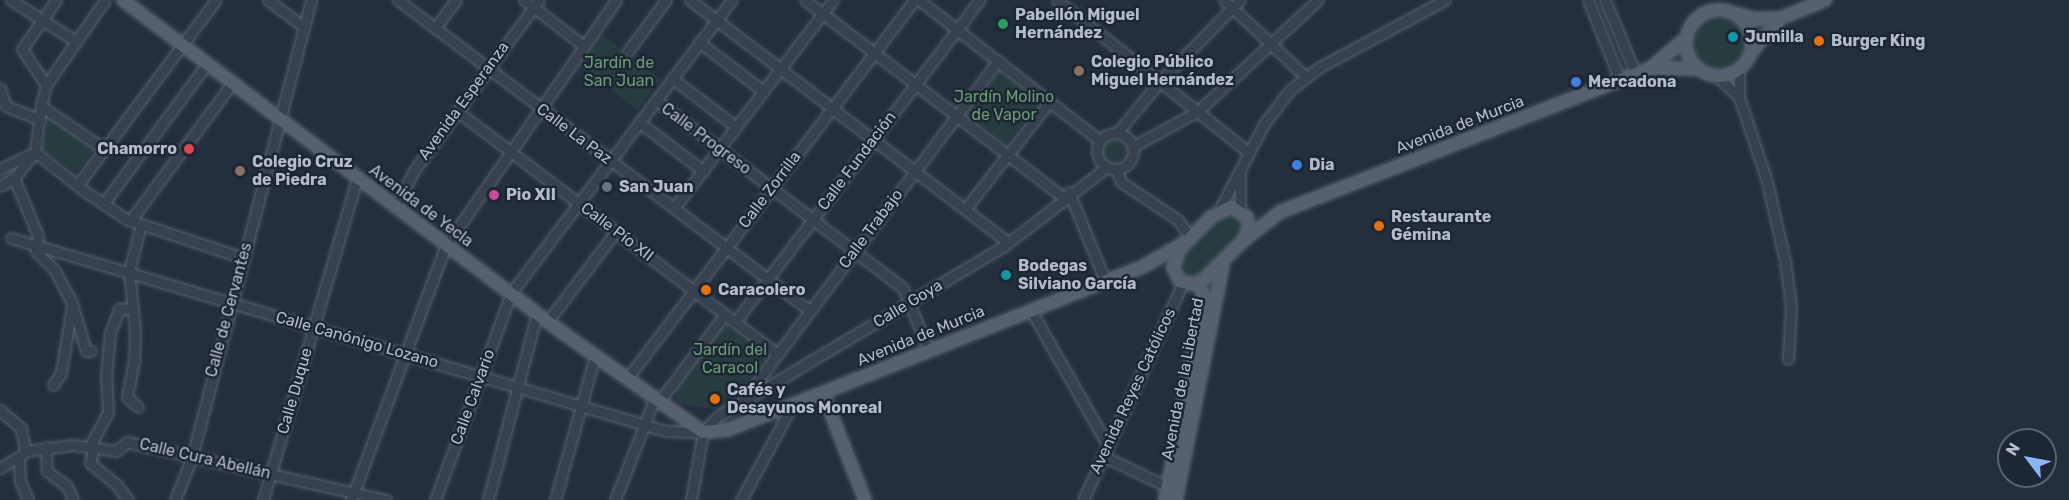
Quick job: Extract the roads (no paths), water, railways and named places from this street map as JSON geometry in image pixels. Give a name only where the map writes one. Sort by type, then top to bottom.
[{"type":"main road","name":"Avenida de Yecla","points":[[123,0],[626,380],[704,432]]},
{"type":"main road","points":[[1700,0],[1696,18],[1686,38],[1686,50],[1698,69],[1718,77],[1739,69],[1767,30],[1781,18],[1825,0]]},
{"type":"main road","points":[[1717,0],[1751,32],[1750,54]]},
{"type":"main road","points":[[1696,18],[1716,9],[1755,19],[1781,18]]},
{"type":"main road","name":"Avenida de Murcia","points":[[1280,212],[1636,75],[1651,68],[1686,38]]},
{"type":"main road","name":"Avenida de Murcia","points":[[1651,68],[1698,69]]},
{"type":"main road","points":[[1218,212],[1231,207],[1261,215],[1280,212]]},
{"type":"main road","points":[[1242,211],[1249,222],[1244,241]]},
{"type":"main road","name":"Avenida de Murcia","points":[[704,432],[727,430],[1146,265],[1187,240],[1218,212]]},
{"type":"main road","points":[[1199,283],[1223,265],[1244,241],[1280,212]]},
{"type":"main road","points":[[1179,278],[1174,261],[1187,240]]},
{"type":"main road","points":[[1146,265],[1199,283]]},
{"type":"main road","name":"Avenida de la Libertad","points":[[1176,500],[1223,265]]},
{"type":"main road","points":[[1165,500],[1204,299],[1199,283]]},
{"type":"main road","points":[[823,393],[865,500]]},
{"type":"street","points":[[11,0],[77,42]]},
{"type":"street","points":[[46,85],[22,49],[56,0]]},
{"type":"street","points":[[0,186],[14,178],[35,152],[46,85],[105,0]]},
{"type":"street","points":[[79,183],[216,0]]},
{"type":"street","points":[[268,0],[304,27]]},
{"type":"street","name":"Calle de Cervantes","points":[[174,500],[192,457],[311,0]]},
{"type":"street","name":"Calle La Paz","points":[[398,0],[809,310]]},
{"type":"street","points":[[435,28],[456,0]]},
{"type":"street","points":[[524,0],[536,4],[584,46]]},
{"type":"street","points":[[352,496],[446,245],[616,0]]},
{"type":"street","points":[[628,51],[666,0]]},
{"type":"street","points":[[690,0],[1008,242]]},
{"type":"street","name":"Calle Calvario","points":[[435,500],[511,293],[577,202],[732,0]]},
{"type":"street","points":[[805,0],[957,116],[1066,195],[1105,280]]},
{"type":"street","points":[[674,208],[832,0]]},
{"type":"street","name":"Calle Zorrilla","points":[[626,380],[914,0]]},
{"type":"street","points":[[919,0],[1100,141]]},
{"type":"street","name":"Calle Fundación","points":[[735,322],[979,0]]},
{"type":"street","points":[[1058,0],[1248,152]]},
{"type":"street","points":[[1224,0],[1231,9],[1306,76]]},
{"type":"street","points":[[1100,141],[1117,133],[1160,81],[1240,0]]},
{"type":"street","points":[[1132,147],[1198,111],[1318,0]]},
{"type":"street","points":[[1423,0],[1430,8]]},
{"type":"street","points":[[1218,212],[1248,152],[1276,107],[1306,76],[1445,0]]},
{"type":"street","points":[[1588,0],[1620,80]]},
{"type":"street","points":[[1605,0],[1636,75]]},
{"type":"street","name":"Avenida Esperanza","points":[[396,206],[413,172],[536,4]]},
{"type":"street","points":[[699,42],[763,92]]},
{"type":"street","name":"Calle Trabajo","points":[[745,398],[776,352],[998,61]]},
{"type":"street","points":[[104,204],[207,63]]},
{"type":"street","points":[[1739,69],[1739,97],[1766,178],[1785,261],[1791,306],[1788,359]]},
{"type":"street","points":[[1718,77],[1739,97]]},
{"type":"street","points":[[672,78],[736,127]]},
{"type":"street","points":[[130,221],[232,83]]},
{"type":"street","points":[[0,88],[8,108],[40,120]]},
{"type":"street","name":"Calle Progreso","points":[[656,100],[903,288],[929,351]]},
{"type":"street","points":[[966,208],[1049,102]]},
{"type":"street","points":[[42,106],[104,149]]},
{"type":"street","name":"Calle Pío XII","points":[[457,111],[776,352]]},
{"type":"street","points":[[639,122],[703,171]]},
{"type":"street","points":[[1111,168],[1130,161],[1132,147],[1128,140],[1117,133]]},
{"type":"street","points":[[1100,141],[1097,156],[1111,168],[1121,182],[1178,220],[1187,240]]},
{"type":"street","points":[[0,169],[35,152]]},
{"type":"street","points":[[35,152],[130,221],[243,258]]},
{"type":"street","points":[[1241,166],[1242,211]]},
{"type":"street","name":"Calle Goya","points":[[704,432],[717,417],[745,398],[909,304],[1008,242],[1066,195],[1111,168]]},
{"type":"street","points":[[14,178],[38,236],[36,251],[55,271],[72,303],[86,351],[91,351]]},
{"type":"street","name":"Calle Duque","points":[[263,500],[357,178]]},
{"type":"street","points":[[138,407],[127,397],[134,361],[129,272],[141,224]]},
{"type":"street","points":[[488,500],[517,387],[542,317],[616,231]]},
{"type":"street","name":"Calle Canónigo Lozano","points":[[11,238],[38,244],[231,304],[644,424],[681,434],[704,432]]},
{"type":"street","name":"Avenida Reyes Católicos","points":[[1083,500],[1179,278]]},
{"type":"street","points":[[53,385],[61,373],[72,303]]},
{"type":"street","points":[[128,500],[117,484],[90,463],[92,447],[108,412],[105,376],[110,333],[119,309],[132,308]]},
{"type":"street","points":[[1030,309],[1108,446]]},
{"type":"street","points":[[615,500],[644,424],[656,402],[725,315]]},
{"type":"street","points":[[555,500],[595,356]]},
{"type":"street","points":[[741,500],[793,404]]},
{"type":"street","points":[[0,410],[21,428],[20,480],[28,500]]},
{"type":"street","points":[[691,500],[704,432]]},
{"type":"street","name":"Calle Cura Abellán","points":[[0,468],[22,455],[46,447],[92,447],[116,451],[127,442],[271,474],[352,496],[387,500]]},
{"type":"street","points":[[46,447],[47,471],[67,486],[73,500]]},
{"type":"street","points":[[1103,456],[1168,486]]},
{"type":"place","name":"Pabellón Miguel Hernández","points":[[1003,24]]},
{"type":"place","name":"Jumilla","points":[[1733,37]]},
{"type":"place","name":"Burger King","points":[[1819,41]]},
{"type":"place","name":"Colegio Público Miguel Hernández","points":[[1079,71]]},
{"type":"place","name":"Mercadona","points":[[1576,82]]},
{"type":"place","name":"Chamorro","points":[[189,149]]},
{"type":"place","name":"Dia","points":[[1297,165]]},
{"type":"place","name":"Colegio Cruz de Piedra","points":[[240,171]]},
{"type":"place","name":"San Juan","points":[[607,187]]},
{"type":"place","name":"Pio XII","points":[[494,195]]},
{"type":"place","name":"Restaurante Gémina","points":[[1379,226]]},
{"type":"place","name":"Bodegas Silviano García","points":[[1006,275]]},
{"type":"place","name":"Caracolero","points":[[706,290]]},
{"type":"place","name":"Cafés y Desayunos Monreal","points":[[715,399]]},
{"type":"park label","name":"Jardín de San Juan","points":[[619,72]]},
{"type":"park label","name":"Jardín Molino de Vapor","points":[[1004,106]]},
{"type":"park label","name":"Jardín del Caracol","points":[[730,359]]}]
